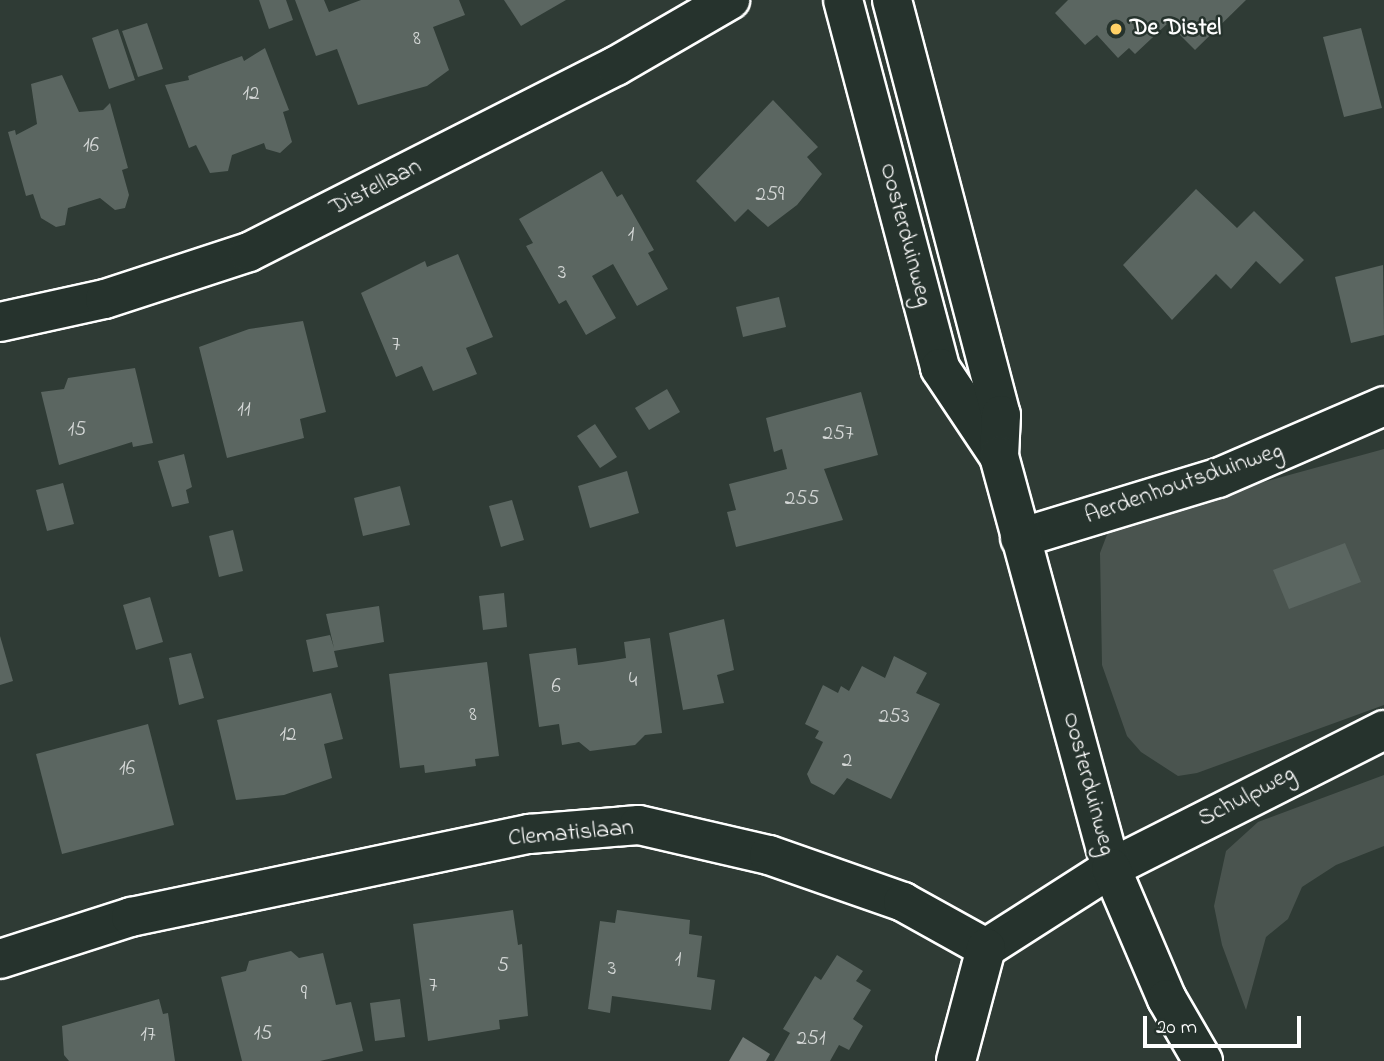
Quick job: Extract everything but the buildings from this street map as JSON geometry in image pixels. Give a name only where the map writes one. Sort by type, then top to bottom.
[{"type":"street","name":"Distellaan","points":[[0,322],[105,299],[249,251],[616,66],[730,0]]},
{"type":"street","name":"Oosterduinweg","points":[[843,0],[940,368],[999,456]]},
{"type":"street","name":"Oosterduinweg","points":[[892,0],[1001,415],[999,456],[1111,868],[1167,999],[1203,1061]]},
{"type":"street","name":"Aerdenhoutsduinweg","points":[[1020,538],[1218,478],[1384,406]]},
{"type":"street","name":"Schulpweg","points":[[1111,868],[1384,730]]},
{"type":"street","name":"Clematislaan","points":[[0,959],[158,912],[528,834],[639,825],[769,855],[903,902],[986,948]]},
{"type":"street","points":[[956,1061],[986,948],[1111,868]]},
{"type":"shaded area","points":[[1384,449],[1384,705],[1197,773],[1178,776],[1141,752],[1127,736],[1102,665],[1100,553],[1113,519],[1196,486],[1260,483]]},
{"type":"shaded area","points":[[1384,775],[1384,846],[1336,865],[1302,887],[1288,919],[1266,937],[1246,1010],[1222,945],[1214,906],[1226,851],[1258,822]]},
{"type":"shaded area","points":[[743,1037],[770,1054],[766,1061],[729,1061]]},
{"type":"place","name":"De Distel","points":[[1116,29]]}]
